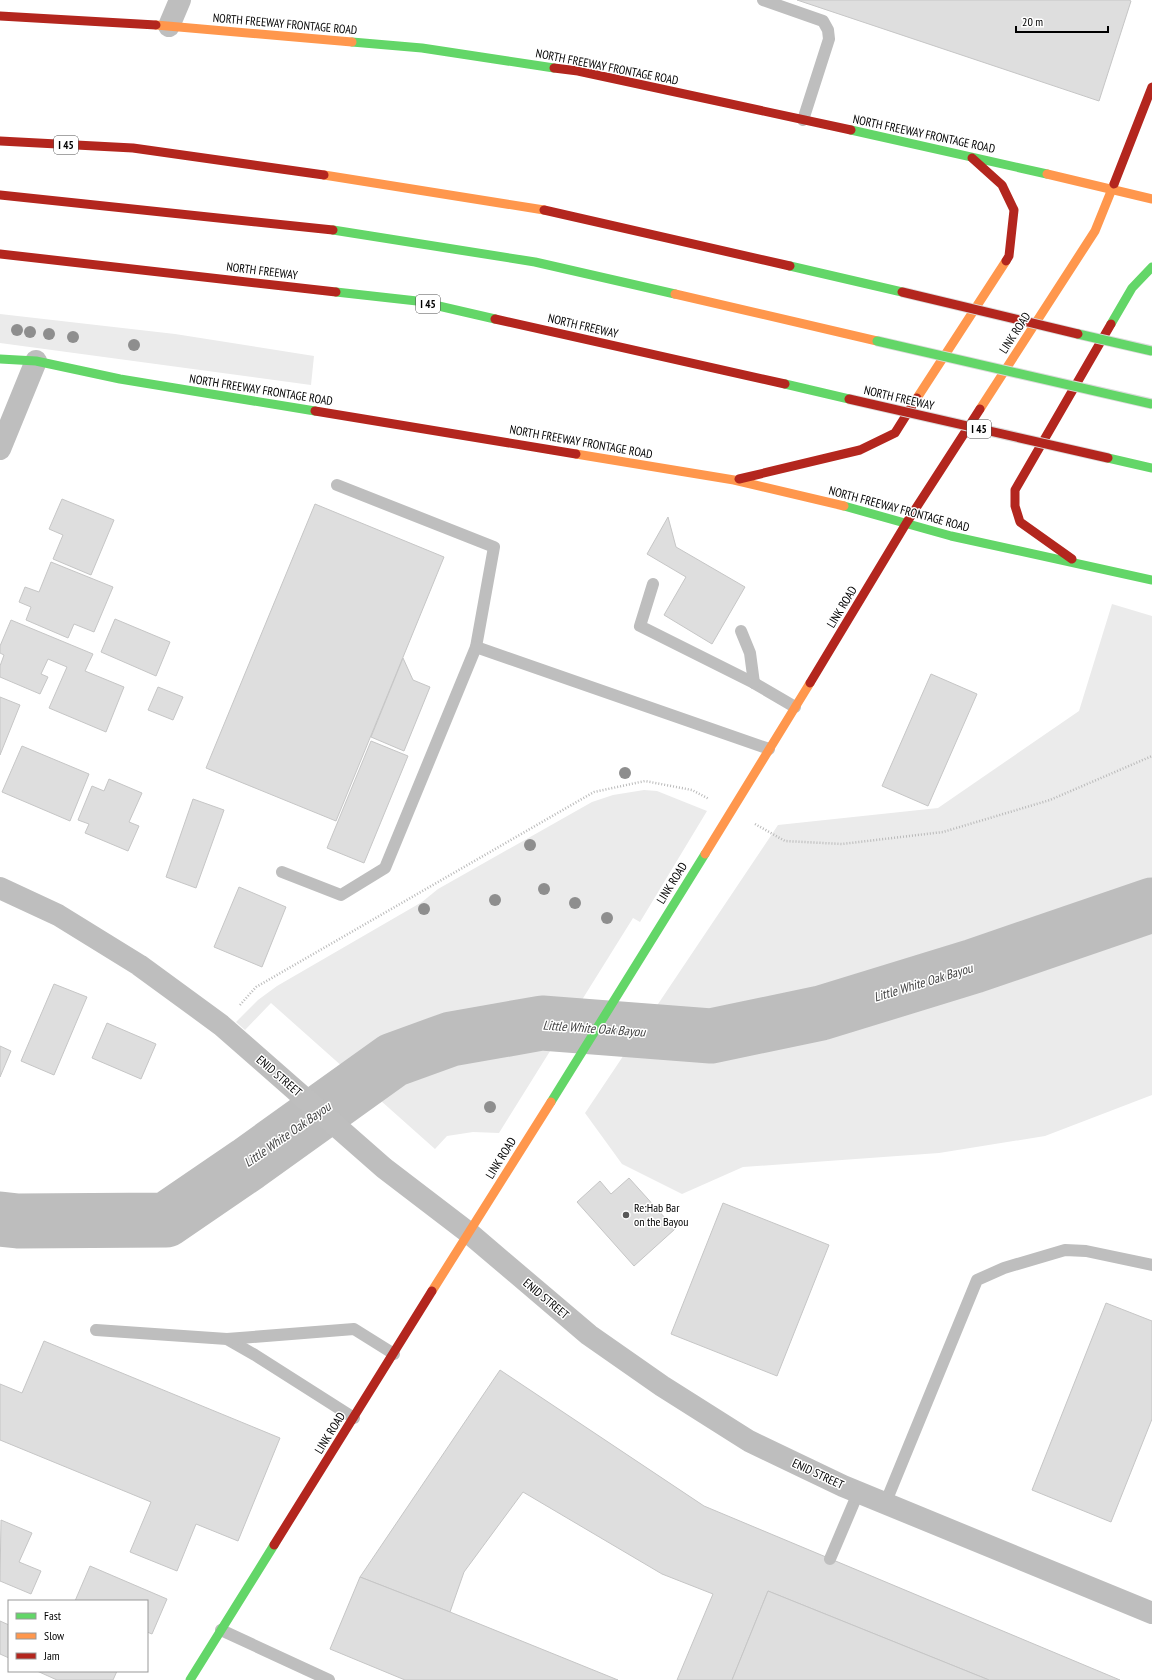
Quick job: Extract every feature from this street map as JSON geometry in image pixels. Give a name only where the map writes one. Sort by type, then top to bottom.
[{"type":"main road","name":"NORTH FREEWAY FRONTAGE ROAD","points":[[0,16],[169,26],[422,48],[578,71],[970,156],[1152,199]]},
{"type":"main road","name":"LINK ROAD","points":[[190,1680],[657,930],[907,522],[1095,231],[1152,87]]},
{"type":"main road","name":"I 45","points":[[0,141],[133,148],[299,171],[553,211],[1152,351]]},
{"type":"main road","points":[[734,480],[860,450],[895,433],[1009,256],[1014,210],[1002,184],[970,156]]},
{"type":"main road","points":[[0,195],[311,227],[535,262],[1152,404]]},
{"type":"main road","name":"NORTH FREEWAY","points":[[0,254],[417,301],[1152,468]]},
{"type":"main road","points":[[1080,564],[1020,522],[1015,506],[1015,490],[1132,288],[1152,267]]},
{"type":"main road","name":"NORTH FREEWAY FRONTAGE ROAD","points":[[0,359],[36,361],[120,379],[734,480],[907,522],[951,536],[1152,580]]},
{"type":"street","points":[[169,26],[180,0]]},
{"type":"street","points":[[0,449],[36,361]]},
{"type":"street","name":"ENID STREET","points":[[0,888],[58,915],[139,965],[221,1025],[384,1168],[469,1233],[589,1335],[662,1386],[749,1441],[858,1493],[1152,1613]]},
{"type":"lane","points":[[763,0],[823,21],[828,30],[829,39],[803,120]]},
{"type":"lane","points":[[282,872],[341,895],[385,868],[476,647],[494,547],[337,485]]},
{"type":"lane","points":[[652,584],[640,626],[754,683],[795,707]]},
{"type":"lane","points":[[741,631],[750,652],[754,683]]},
{"type":"lane","points":[[476,647],[769,749]]},
{"type":"lane","points":[[885,1504],[978,1280],[1004,1268],[1065,1250],[1086,1251],[1152,1265]]},
{"type":"lane","points":[[96,1330],[227,1339],[354,1329],[394,1354]]},
{"type":"lane","points":[[227,1339],[255,1355],[354,1418]]},
{"type":"lane","points":[[830,1559],[858,1493]]},
{"type":"lane","points":[[222,1630],[329,1680]]},
{"type":"path","points":[[751,822],[785,841],[842,844],[943,832],[1050,800],[1152,756]]},
{"type":"path","points":[[238,1007],[256,987],[594,792],[645,781],[692,790],[712,800]]},
{"type":"shaded area","points":[[0,314],[175,334],[314,356],[311,385],[0,343]]},
{"type":"shaded area","points":[[1112,604],[1152,616],[1152,1095],[1045,1136],[939,1153],[743,1167],[682,1194],[622,1164],[585,1113],[778,825],[938,808],[1079,711]]},
{"type":"shaded area","points":[[644,790],[657,791],[707,811],[640,922],[633,918],[499,1133],[473,1132],[447,1136],[435,1149],[271,1003],[245,1030],[236,1022],[258,1000],[277,986],[422,902],[438,889],[592,802],[613,795]]},
{"type":"building","points":[[797,0],[1129,0],[1131,1],[1099,101]]},
{"type":"building","points":[[62,499],[114,520],[91,575],[53,559],[63,535],[49,529]]},
{"type":"building","points":[[315,504],[444,557],[336,821],[206,768]]},
{"type":"building","points":[[668,517],[676,547],[745,587],[712,644],[664,615],[686,577],[647,554]]},
{"type":"building","points":[[51,562],[113,587],[94,632],[74,624],[68,638],[26,620],[31,607],[19,602],[25,587],[39,592]]},
{"type":"building","points":[[115,619],[170,642],[156,676],[101,652]]},
{"type":"building","points":[[11,620],[93,654],[85,671],[124,687],[106,732],[49,708],[67,667],[48,659],[41,674],[48,677],[40,694],[0,677],[0,666],[4,655],[0,653],[0,646]]},
{"type":"building","points":[[403,658],[413,680],[430,687],[404,751],[371,737]]},
{"type":"building","points":[[931,674],[977,694],[928,806],[882,786]]},
{"type":"building","points":[[158,687],[183,697],[173,720],[148,710]]},
{"type":"building","points":[[0,697],[20,705],[0,755]]},
{"type":"building","points":[[371,741],[408,756],[364,863],[327,848]]},
{"type":"building","points":[[22,746],[89,774],[70,821],[2,792]]},
{"type":"building","points":[[109,779],[142,793],[129,822],[139,826],[128,851],[85,833],[89,824],[78,820],[92,786],[104,791]]},
{"type":"building","points":[[193,799],[224,810],[196,888],[166,877]]},
{"type":"building","points":[[239,887],[286,907],[262,967],[214,947]]},
{"type":"building","points":[[54,984],[87,997],[54,1075],[21,1061]]},
{"type":"building","points":[[107,1023],[156,1044],[141,1079],[92,1058]]},
{"type":"building","points":[[0,1046],[11,1051],[0,1077]]},
{"type":"building","name":"Re:Hab Bar on the Bayou","points":[[629,1178],[675,1229],[634,1266],[577,1202],[600,1181],[611,1194]]},
{"type":"building","points":[[723,1203],[829,1245],[777,1376],[671,1334]]},
{"type":"building","points":[[1106,1303],[1152,1321],[1152,1419],[1111,1522],[1032,1490]]},
{"type":"building","points":[[44,1341],[280,1438],[238,1541],[196,1524],[177,1571],[130,1552],[151,1502],[0,1440],[0,1384],[22,1393]]},
{"type":"building","points":[[500,1370],[704,1506],[1120,1680],[989,1680],[768,1591],[732,1680],[677,1680],[713,1594],[662,1574],[523,1492],[464,1572],[450,1612],[360,1577]]},
{"type":"building","points":[[1,1520],[32,1533],[19,1562],[41,1571],[31,1594],[0,1581]]},
{"type":"building","points":[[90,1566],[167,1599],[152,1634],[148,1632],[148,1600],[75,1600]]},
{"type":"building","points":[[360,1577],[618,1680],[405,1680],[330,1649]]},
{"type":"building","points":[[768,1591],[989,1680],[732,1680]]},
{"type":"building","points":[[0,1621],[8,1625],[8,1658],[0,1654]]},
{"type":"building","points":[[39,1672],[117,1672],[113,1680],[57,1680]]},
{"type":"waterway","name":"Little White Oak Bayou","points":[[0,1219],[18,1221],[166,1220],[248,1164],[393,1060],[451,1039],[542,1023],[711,1036],[821,1013],[974,966],[1152,905]]},
{"type":"traffic: fast","points":[[352,42],[422,48],[554,68]]},
{"type":"traffic: fast","points":[[851,130],[1047,174]]},
{"type":"traffic: fast","points":[[333,230],[535,262],[675,294]]},
{"type":"traffic: fast","points":[[790,266],[902,292]]},
{"type":"traffic: fast","points":[[1111,324],[1132,288],[1152,267]]},
{"type":"traffic: fast","points":[[336,292],[417,301],[495,319]]},
{"type":"traffic: fast","points":[[1078,334],[1152,351]]},
{"type":"traffic: fast","points":[[877,341],[1152,404]]},
{"type":"traffic: fast","points":[[0,359],[36,361],[120,379],[315,411]]},
{"type":"traffic: fast","points":[[785,384],[849,399]]},
{"type":"traffic: fast","points":[[1108,458],[1152,468]]},
{"type":"traffic: fast","points":[[844,506],[951,536],[1152,580]]},
{"type":"traffic: fast","points":[[551,1102],[705,854]]},
{"type":"traffic: fast","points":[[190,1680],[274,1545]]},
{"type":"traffic: slow","points":[[156,25],[352,42]]},
{"type":"traffic: slow","points":[[1047,174],[1152,199]]},
{"type":"traffic: slow","points":[[324,175],[544,210]]},
{"type":"traffic: slow","points":[[980,409],[1095,231],[1114,184]]},
{"type":"traffic: slow","points":[[917,398],[1006,261]]},
{"type":"traffic: slow","points":[[675,294],[877,341]]},
{"type":"traffic: slow","points":[[576,454],[734,480],[844,506]]},
{"type":"traffic: slow","points":[[705,854],[810,683]]},
{"type":"traffic: slow","points":[[432,1291],[551,1102]]},
{"type":"traffic: jam","points":[[0,16],[156,25]]},
{"type":"traffic: jam","points":[[554,68],[578,71],[851,130]]},
{"type":"traffic: jam","points":[[1114,184],[1152,87]]},
{"type":"traffic: jam","points":[[0,141],[133,148],[324,175]]},
{"type":"traffic: jam","points":[[972,158],[1002,185],[1014,210],[1009,256],[1006,261]]},
{"type":"traffic: jam","points":[[0,195],[333,230]]},
{"type":"traffic: jam","points":[[544,210],[790,266]]},
{"type":"traffic: jam","points":[[0,254],[336,292]]},
{"type":"traffic: jam","points":[[902,292],[1078,334]]},
{"type":"traffic: jam","points":[[495,319],[785,384]]},
{"type":"traffic: jam","points":[[1072,559],[1020,522],[1015,506],[1015,490],[1111,324]]},
{"type":"traffic: jam","points":[[739,479],[860,450],[895,433],[917,398]]},
{"type":"traffic: jam","points":[[849,399],[1108,458]]},
{"type":"traffic: jam","points":[[810,683],[907,522],[980,409]]},
{"type":"traffic: jam","points":[[315,411],[576,454]]},
{"type":"traffic: jam","points":[[274,1545],[432,1291]]},
{"type":"place","name":"Re:Hab Bar on the Bayou","points":[[626,1215]]}]
